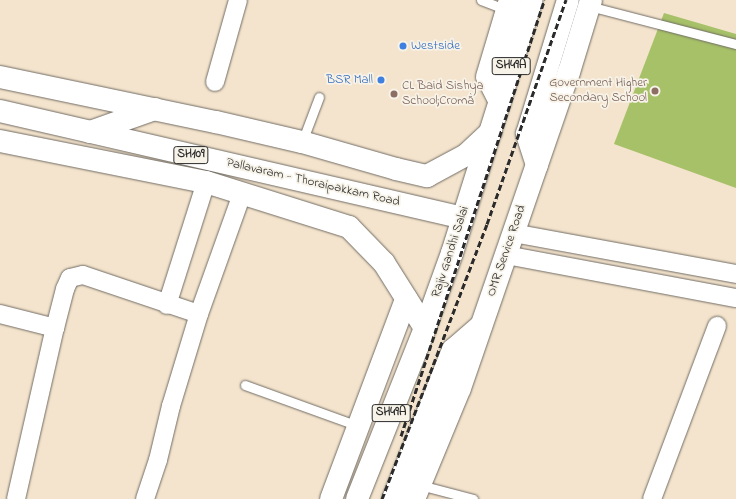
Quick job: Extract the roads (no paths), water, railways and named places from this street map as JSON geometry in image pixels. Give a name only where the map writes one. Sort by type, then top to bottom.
[{"type":"main road","name":"Rajiv Gandhi Salai","points":[[357,499],[425,328],[491,132],[532,0]]},
{"type":"main road","name":"SH49A","points":[[537,165],[527,134],[568,0]]},
{"type":"main road","name":"OMR Service Road","points":[[417,492],[460,388],[570,72],[590,3]]},
{"type":"main road","points":[[500,102],[487,77],[509,5]]},
{"type":"main road","points":[[0,77],[155,109],[302,142],[396,169],[427,176],[466,155],[491,132]]},
{"type":"main road","points":[[90,132],[155,109]]},
{"type":"main road","name":"Pallavaram - Thoraipakkam Road","points":[[0,111],[462,218]]},
{"type":"main road","name":"Pallavaram - Thoraipakkam Road","points":[[0,141],[206,182],[349,227],[384,263],[406,299]]},
{"type":"main road","points":[[406,299],[425,328]]},
{"type":"main road","points":[[331,499],[406,299]]},
{"type":"main road","name":"SH49A","points":[[393,499],[453,350],[481,326]]},
{"type":"street","points":[[215,82],[238,0]]},
{"type":"street","points":[[167,305],[206,182]]},
{"type":"street","points":[[145,499],[158,460],[199,314],[242,194]]},
{"type":"street","points":[[513,233],[736,274]]},
{"type":"street","points":[[506,255],[736,298]]},
{"type":"street","points":[[16,499],[55,328],[65,289],[70,278],[83,275],[167,305],[199,314]]},
{"type":"street","points":[[0,314],[55,328]]},
{"type":"street","points":[[652,499],[717,326]]},
{"type":"lane","points":[[480,0],[509,5]]},
{"type":"lane","points":[[590,3],[736,44]]},
{"type":"lane","points":[[302,142],[319,97]]},
{"type":"lane","points":[[245,385],[358,426]]},
{"type":"lane","points":[[417,492],[473,499]]},
{"type":"railway","points":[[401,436],[544,0]]},
{"type":"railway","points":[[382,499],[487,224],[566,0]]},
{"type":"place","name":"Westside","points":[[403,46]]},
{"type":"place","name":"BSR Mall","points":[[381,80]]},
{"type":"place","name":"Government Higher Secondary School","points":[[655,91]]},
{"type":"place","name":"CL Baid Sishya School;Cromā","points":[[394,94]]}]
